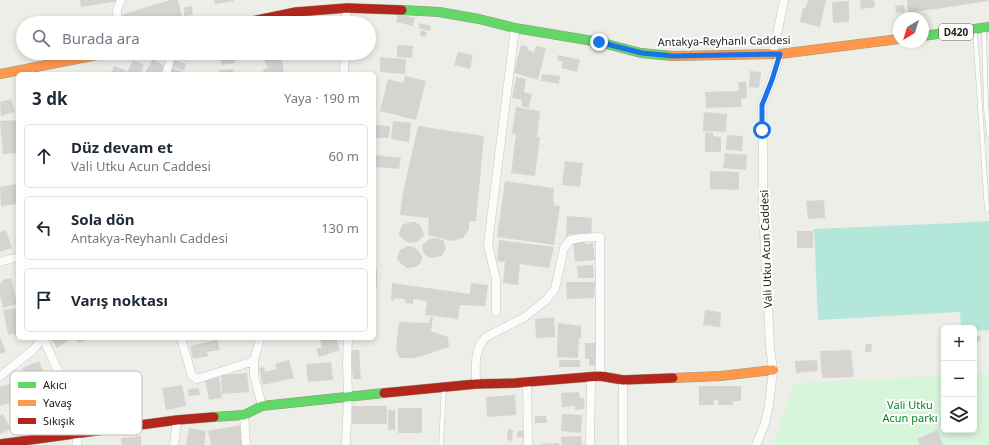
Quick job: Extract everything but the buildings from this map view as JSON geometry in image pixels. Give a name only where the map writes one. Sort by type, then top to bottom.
[{"type":"main road","name":"Antakya-Reyhanlı Caddesi","points":[[277,16],[296,12],[347,8],[439,12],[479,19],[515,28],[599,42],[642,53],[673,56],[777,54],[893,40]]},
{"type":"main road","name":"D420","points":[[929,35],[987,27]]},
{"type":"main road","points":[[0,74],[71,60]]},
{"type":"main road","points":[[142,425],[177,420],[244,415],[262,406],[476,384],[528,382],[595,376],[623,380],[721,376],[773,370]]},
{"type":"main road","points":[[0,444],[69,435]]},
{"type":"street","points":[[117,16],[117,10],[121,0]]},
{"type":"street","name":"Vali Utku Acun Caddesi","points":[[756,445],[765,423],[769,405],[773,370],[770,347],[763,212],[762,105],[772,80],[784,0]]},
{"type":"street","points":[[346,16],[347,8]]},
{"type":"street","points":[[496,311],[496,280],[488,244],[515,28]]},
{"type":"street","points":[[167,72],[170,60]]},
{"type":"street","points":[[344,72],[345,60]]},
{"type":"street","points":[[476,384],[476,358],[481,342],[486,337],[525,317],[546,300],[554,289],[564,248],[570,240],[600,236],[595,376],[590,445]]},
{"type":"street","points":[[0,262],[16,258]]},
{"type":"street","points":[[0,376],[33,350],[41,340]]},
{"type":"street","points":[[44,340],[58,371]]},
{"type":"street","points":[[182,340],[192,376],[197,379],[254,361]]},
{"type":"street","points":[[259,340],[254,361],[254,375],[262,406]]},
{"type":"street","points":[[346,445],[348,340]]},
{"type":"street","points":[[623,380],[623,445]]},
{"type":"street","points":[[528,382],[528,445]]},
{"type":"street","points":[[244,415],[246,445]]},
{"type":"street","points":[[174,445],[177,420]]},
{"type":"lane","points":[[987,27],[986,108],[989,135]]},
{"type":"lane","points":[[974,29],[987,210]]},
{"type":"lane","points":[[441,445],[444,387]]},
{"type":"green space","points":[[989,221],[989,330],[977,331],[977,325],[961,325],[960,312],[818,320],[814,229]]},
{"type":"green space","name":"Vali Utku Acun parkı","points":[[977,374],[989,374],[989,445],[773,445],[795,383],[941,376],[941,433],[977,433]]},
{"type":"traffic: fast","points":[[402,10],[439,12],[479,19],[515,28],[599,42],[641,53],[672,56]]},
{"type":"traffic: fast","points":[[929,35],[989,27]]},
{"type":"traffic: fast","points":[[214,417],[244,415],[262,406],[384,393]]},
{"type":"traffic: slow","points":[[672,56],[780,54],[893,40]]},
{"type":"traffic: slow","points":[[0,74],[71,60]]},
{"type":"traffic: slow","points":[[673,378],[721,376],[773,370]]},
{"type":"traffic: jam","points":[[277,16],[296,12],[347,8],[402,10]]},
{"type":"traffic: jam","points":[[384,393],[476,384],[515,383],[600,376],[623,380],[673,378]]},
{"type":"traffic: jam","points":[[142,425],[214,417]]},
{"type":"traffic: jam","points":[[0,444],[66,435]]},
{"type":"route","points":[[599,42],[642,53],[673,56],[780,54],[762,105],[762,130]]}]
